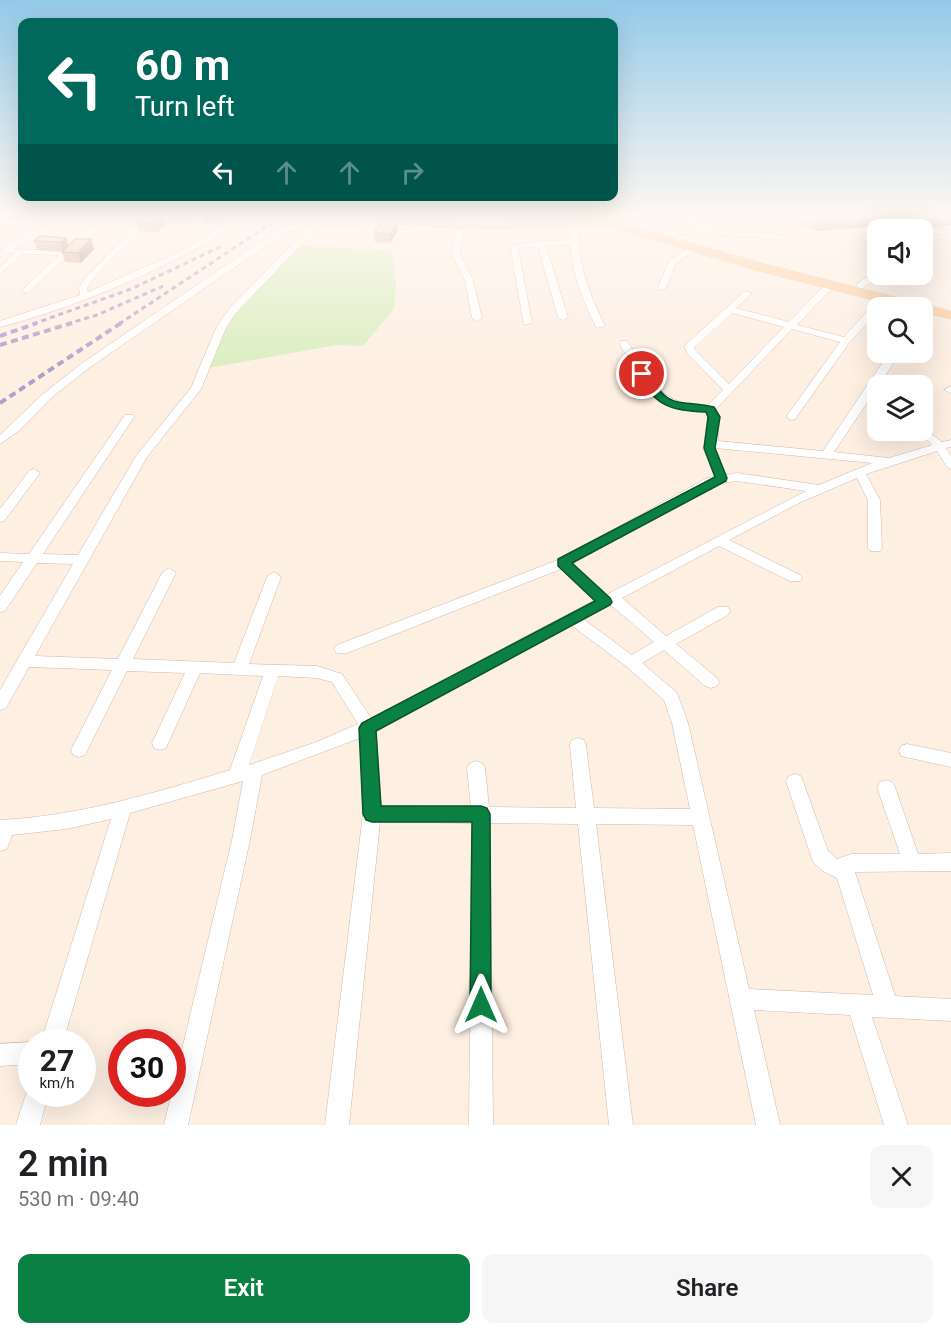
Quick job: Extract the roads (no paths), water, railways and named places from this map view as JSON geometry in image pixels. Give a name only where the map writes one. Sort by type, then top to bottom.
[{"type":"main road","points":[[767,268],[885,297]]},
{"type":"main road","points":[[781,268],[951,309]]},
{"type":"main road","points":[[933,310],[951,315]]},
{"type":"street","points":[[25,291],[50,268]]},
{"type":"street","points":[[84,295],[83,288],[100,268]]},
{"type":"street","points":[[0,324],[84,295],[144,268]]},
{"type":"street","points":[[0,441],[47,396],[85,366],[228,268]]},
{"type":"street","points":[[0,704],[142,456],[196,389],[221,328],[231,312],[274,268]]},
{"type":"street","points":[[462,268],[469,280],[477,318]]},
{"type":"street","points":[[517,268],[528,323]]},
{"type":"street","points":[[549,268],[564,317]]},
{"type":"street","points":[[578,268],[586,297],[600,326]]},
{"type":"street","points":[[662,288],[670,268]]},
{"type":"street","points":[[860,286],[867,281]]},
{"type":"street","points":[[710,409],[831,284]]},
{"type":"street","points":[[728,389],[690,351],[689,346],[748,293]]},
{"type":"street","points":[[729,309],[846,341]]},
{"type":"street","points":[[791,417],[846,341],[867,317]]},
{"type":"street","points":[[624,343],[651,389],[665,402],[684,408],[710,409]]},
{"type":"street","points":[[828,453],[888,363]]},
{"type":"street","points":[[710,409],[714,417],[712,444],[709,448],[721,478]]},
{"type":"street","points":[[0,607],[129,417]]},
{"type":"street","points":[[933,437],[946,445],[951,465]]},
{"type":"street","points":[[712,444],[828,453],[892,462]]},
{"type":"street","points":[[2,833],[50,825],[123,808],[320,749],[368,728],[720,540],[822,489],[860,472],[946,445]]},
{"type":"street","points":[[860,472],[874,500],[875,548]]},
{"type":"street","points":[[0,518],[34,473]]},
{"type":"street","points":[[342,649],[563,563],[721,478],[737,477],[822,489]]},
{"type":"street","points":[[720,540],[795,578]]},
{"type":"street","points":[[0,557],[82,560]]},
{"type":"street","points":[[563,563],[711,682]]},
{"type":"street","points":[[79,750],[169,573]]},
{"type":"street","points":[[239,669],[274,577]]},
{"type":"street","points":[[631,662],[723,611]]},
{"type":"street","points":[[573,619],[631,662],[671,697],[680,723],[768,1125]]},
{"type":"street","points":[[23,661],[195,666],[334,676],[368,728],[372,814],[337,1125]]},
{"type":"street","points":[[160,742],[195,666]]},
{"type":"street","points":[[176,1125],[241,840],[246,773],[272,671]]},
{"type":"street","points":[[578,745],[621,1125]]},
{"type":"street","points":[[908,751],[951,760]]},
{"type":"street","points":[[476,768],[481,814],[481,1125]]},
{"type":"street","points":[[795,781],[820,856],[830,866],[845,872]]},
{"type":"street","points":[[886,787],[912,864]]},
{"type":"street","points":[[56,1029],[123,808]]},
{"type":"street","points":[[372,814],[587,814],[700,817]]},
{"type":"street","points":[[887,1006],[845,872],[846,865],[851,863],[951,862]]},
{"type":"street","points":[[739,999],[951,1010]]},
{"type":"street","points":[[858,1006],[896,1125]]},
{"type":"street","points":[[0,1056],[18,1054]]},
{"type":"street","points":[[28,1125],[33,1107]]},
{"type":"railway","points":[[33,324],[131,289],[176,268]]},
{"type":"railway","points":[[119,324],[205,268]]},
{"type":"railway","points":[[67,324],[97,315],[163,286]]},
{"type":"railway","points":[[0,336],[37,323]]},
{"type":"railway","points":[[0,345],[72,323]]},
{"type":"railway","points":[[0,403],[121,323]]}]
